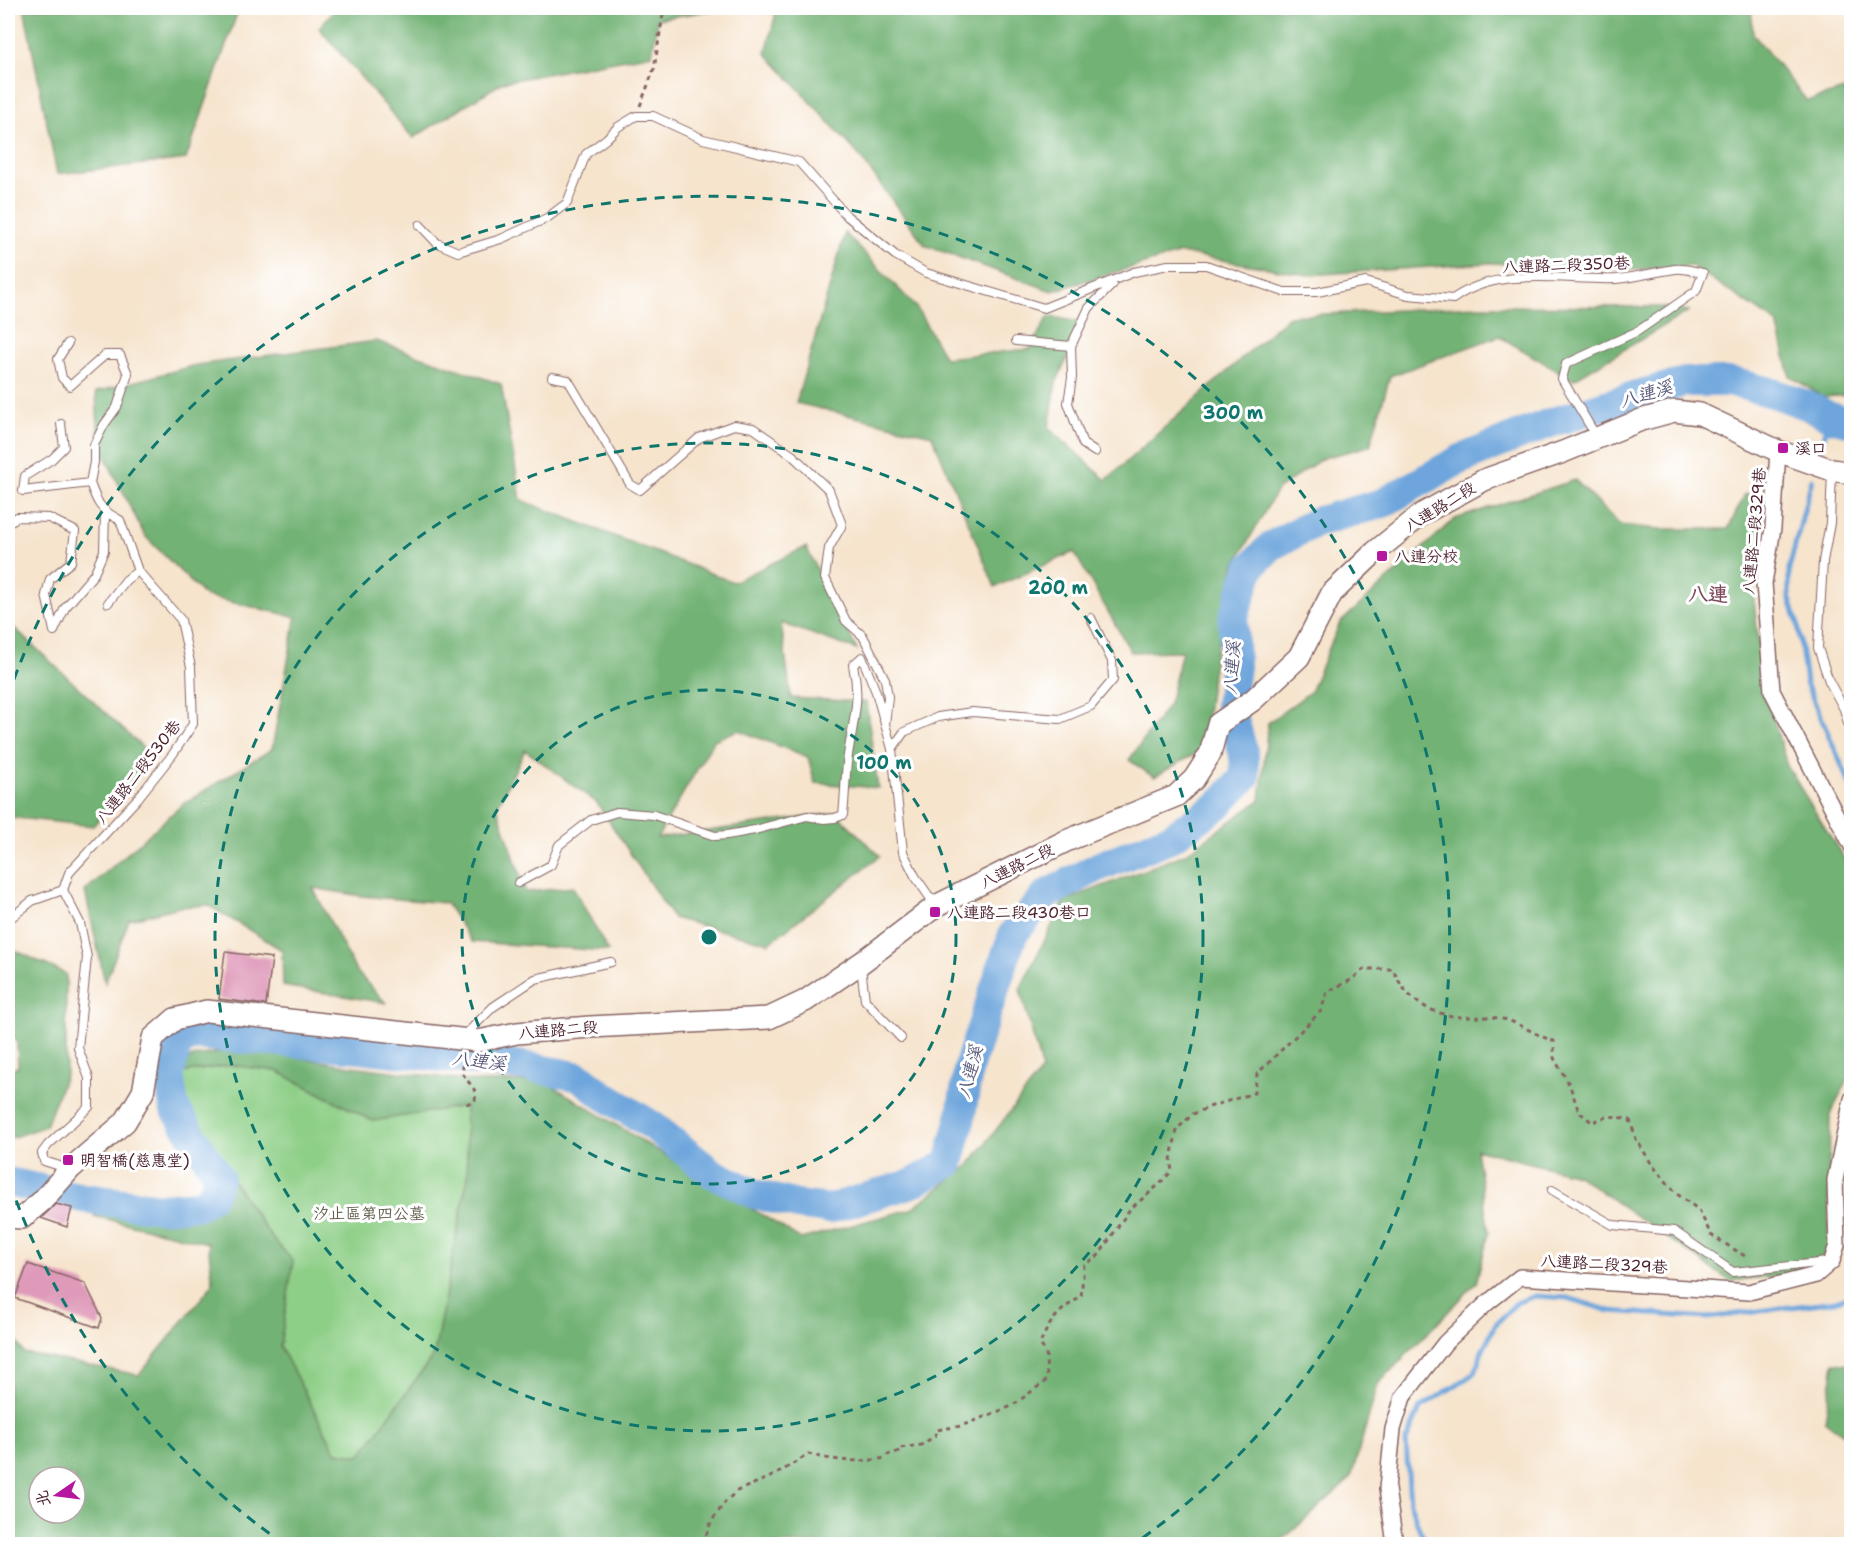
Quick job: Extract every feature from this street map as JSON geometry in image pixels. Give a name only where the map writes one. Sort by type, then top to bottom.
[{"type":"street","name":"八連路二段","points":[[8,1217],[22,1218],[42,1201],[67,1172],[125,1122],[143,1092],[153,1038],[175,1019],[207,1011],[464,1044],[518,1033],[769,1018],[805,1001],[861,963],[936,906],[1066,841],[1176,796],[1194,779],[1210,754],[1218,724],[1254,700],[1299,657],[1332,593],[1375,552],[1422,514],[1484,480],[1563,452],[1641,420],[1674,411],[1700,414],[1778,451],[1842,471]]},
{"type":"street","name":"八連路二段329巷","points":[[1778,451],[1773,528],[1764,583],[1772,691],[1851,846]]},
{"type":"street","points":[[1833,1261],[1837,1245],[1835,1180],[1851,1099]]},
{"type":"street","name":"八連路二段329巷","points":[[1395,1545],[1387,1489],[1393,1429],[1403,1397],[1445,1343],[1486,1304],[1520,1277],[1749,1292],[1816,1275],[1833,1261]]},
{"type":"lane","points":[[420,225],[437,243],[458,252],[501,239],[547,218],[567,203],[586,154],[618,127],[636,116]]},
{"type":"lane","name":"八連路二段350巷","points":[[636,116],[653,116],[703,139],[799,162],[847,216],[895,255],[926,273],[1044,308],[1134,272],[1168,265],[1206,266],[1284,292],[1317,292],[1366,282],[1408,295],[1454,299],[1467,289],[1496,280],[1546,277],[1615,279],[1677,269],[1703,273],[1696,291],[1638,331],[1566,364],[1562,380],[1597,437]]},
{"type":"lane","points":[[1095,452],[1083,444],[1068,403],[1072,378],[1071,346],[1089,308],[1119,279]]},
{"type":"lane","points":[[1016,341],[1071,346]]},
{"type":"lane","points":[[61,424],[64,447],[52,459],[25,476],[23,491],[90,483],[94,445],[104,425],[117,407],[128,374],[120,355],[105,355],[70,386],[62,378],[58,358],[68,343]]},
{"type":"lane","points":[[552,378],[568,381],[630,484],[640,490],[699,438],[734,425],[753,428],[792,455],[829,490],[842,525],[829,548],[825,578],[846,621],[863,636],[885,679],[888,697],[885,725]]},
{"type":"lane","points":[[1842,471],[1823,561],[1818,648],[1829,681],[1844,709],[1851,738]]},
{"type":"lane","name":"八連路二段530巷","points":[[63,890],[69,873],[138,798],[173,754],[193,724],[191,667],[181,620],[138,571],[120,520],[105,513],[96,500],[90,483]]},
{"type":"lane","points":[[8,523],[17,517],[49,518],[75,531],[71,562],[50,579],[46,595],[54,631],[66,608],[94,574],[104,551],[105,513]]},
{"type":"lane","points":[[108,603],[126,580],[138,571]]},
{"type":"lane","points":[[892,749],[904,732],[938,717],[972,712],[1060,719],[1090,706],[1113,680],[1112,661],[1091,618]]},
{"type":"lane","points":[[518,883],[551,866],[559,845],[591,820],[617,812],[654,815],[715,836],[755,830],[807,816],[824,819],[843,815],[846,765],[856,712],[856,681],[852,665],[862,657],[876,692],[892,749],[903,852],[915,876],[936,906]]},
{"type":"lane","points":[[8,920],[32,901],[63,890],[80,922],[87,957],[78,1048],[89,1078],[89,1107],[42,1153],[44,1161],[67,1172]]},
{"type":"lane","points":[[464,1044],[493,1007],[536,979],[611,962]]},
{"type":"lane","points":[[861,963],[865,1000],[901,1038]]},
{"type":"lane","points":[[1552,1190],[1613,1225],[1674,1231],[1733,1272],[1833,1261]]},
{"type":"path","points":[[636,116],[654,69],[664,8]]},
{"type":"path","points":[[703,1545],[711,1522],[726,1501],[737,1491],[775,1475],[809,1454],[839,1460],[864,1461],[885,1458],[886,1455],[900,1451],[900,1448],[921,1445],[935,1436],[936,1430],[961,1426],[1012,1406],[1047,1380],[1046,1353],[1040,1344],[1046,1328],[1059,1311],[1082,1297],[1084,1265],[1098,1256],[1130,1209],[1172,1171],[1170,1158],[1177,1129],[1193,1114],[1254,1093],[1257,1074],[1321,1011],[1328,992],[1351,980],[1364,969],[1393,969],[1405,993],[1430,1011],[1460,1017],[1486,1016],[1509,1021],[1554,1041],[1554,1058],[1570,1086],[1580,1112],[1593,1123],[1601,1117],[1616,1116],[1630,1120],[1636,1139],[1653,1166],[1677,1194],[1700,1210],[1710,1235],[1754,1261]]},
{"type":"path","points":[[464,1044],[462,1073],[476,1092],[475,1100],[465,1105]]},
{"type":"green space","points":[[24,8],[239,8],[186,159],[57,174]]},
{"type":"green space","points":[[336,8],[725,8],[658,19],[652,54],[503,82],[413,138],[319,28]]},
{"type":"green space","points":[[725,8],[1751,8],[1753,34],[1807,101],[1851,88],[1851,395],[1823,397],[1790,376],[1777,323],[1692,266],[1631,270],[1491,263],[1308,275],[1181,253],[1052,291],[925,245],[858,154],[766,53],[776,13]]},
{"type":"green space","points":[[845,233],[916,307],[945,358],[1030,349],[1049,316],[1083,323],[1056,383],[1049,428],[1106,480],[1289,316],[1476,306],[1657,307],[1689,311],[1573,380],[1499,336],[1390,376],[1370,446],[1323,458],[1277,490],[1234,566],[1214,661],[1202,750],[1154,777],[1129,760],[1169,704],[1182,651],[1131,652],[1074,552],[995,587],[932,435],[796,403]]},
{"type":"green space","points":[[376,341],[501,384],[521,500],[733,582],[806,547],[857,650],[781,623],[791,698],[866,702],[878,788],[815,783],[808,757],[738,730],[714,740],[657,838],[836,813],[880,856],[769,943],[673,918],[597,803],[525,750],[497,807],[526,892],[573,887],[608,951],[472,942],[446,903],[361,896],[313,888],[356,971],[386,1003],[283,986],[282,950],[208,905],[179,907],[129,920],[105,983],[85,891],[183,804],[272,749],[296,617],[205,596],[145,536],[99,445],[96,392],[196,365]]},
{"type":"green space","points":[[1575,480],[1620,525],[1657,529],[1728,529],[1745,494],[1763,498],[1752,582],[1763,683],[1787,766],[1851,870],[1851,1074],[1830,1115],[1828,1254],[1784,1275],[1730,1281],[1577,1175],[1476,1149],[1489,1233],[1476,1283],[1378,1384],[1351,1478],[1278,1544],[8,1544],[8,1393],[10,1384],[8,1328],[24,1353],[139,1375],[213,1284],[208,1243],[94,1216],[98,1209],[201,1217],[222,1204],[214,1169],[170,1104],[171,1077],[192,1057],[240,1048],[351,1066],[479,1082],[545,1081],[801,1239],[911,1209],[969,1165],[1042,1070],[1020,989],[1064,901],[1185,854],[1260,800],[1268,723],[1310,692],[1340,623],[1455,519]],"holes":[[[231,1065],[277,1071],[373,1121],[465,1106],[468,1176],[434,1355],[360,1456],[336,1452],[280,1346],[293,1261],[271,1237],[175,1095],[181,1073]]]},
{"type":"green space","points":[[8,622],[154,758],[93,826],[8,817]]},
{"type":"green space","points":[[8,947],[66,974],[66,1073],[46,1126],[8,1139],[8,1070],[18,1067],[17,1042],[8,1027]]},
{"type":"green space","name":"汐止區第四公墓","points":[[231,1065],[277,1071],[373,1121],[465,1105],[468,1176],[434,1355],[360,1456],[336,1452],[280,1346],[293,1261],[271,1237],[175,1095],[181,1073]]},
{"type":"green space","points":[[1834,1363],[1851,1365],[1851,1439],[1825,1421]]},
{"type":"building","points":[[225,952],[272,958],[266,1005],[219,999]]},
{"type":"building","points":[[56,1204],[72,1208],[67,1227],[41,1218]]},
{"type":"building","points":[[28,1264],[85,1283],[102,1318],[99,1328],[15,1298]]},
{"type":"waterway","name":"八連溪","points":[[8,1182],[83,1198],[160,1208],[199,1205],[211,1197],[219,1177],[174,1107],[169,1074],[178,1043],[194,1035],[360,1048],[524,1066],[580,1077],[603,1095],[653,1126],[712,1173],[755,1194],[797,1205],[829,1209],[913,1183],[949,1163],[960,1121],[969,1065],[1013,934],[1047,894],[1100,866],[1170,838],[1217,806],[1245,777],[1244,755],[1230,705],[1235,666],[1233,619],[1250,568],[1271,546],[1316,522],[1383,503],[1459,460],[1547,424],[1685,382],[1732,382],[1776,394],[1814,408],[1830,417],[1852,422]]},
{"type":"waterway","points":[[1820,450],[1830,417]]},
{"type":"waterway","points":[[1812,479],[1789,569],[1789,596],[1798,625],[1806,683],[1852,789]]},
{"type":"waterway","points":[[1427,1544],[1410,1503],[1406,1441],[1420,1408],[1475,1373],[1482,1351],[1495,1325],[1516,1303],[1535,1296],[1568,1298],[1610,1311],[1707,1318],[1836,1301],[1852,1295]]},
{"type":"place","name":"溪口","points":[[1783,448]]},
{"type":"place","name":"八連分校","points":[[1382,556]]},
{"type":"place","name":"八連路二段430巷口","points":[[935,912]]},
{"type":"place","name":"明智橋(慈惠堂)","points":[[68,1160]]},
{"type":"district","name":"八連","points":[[1708,594]]}]
